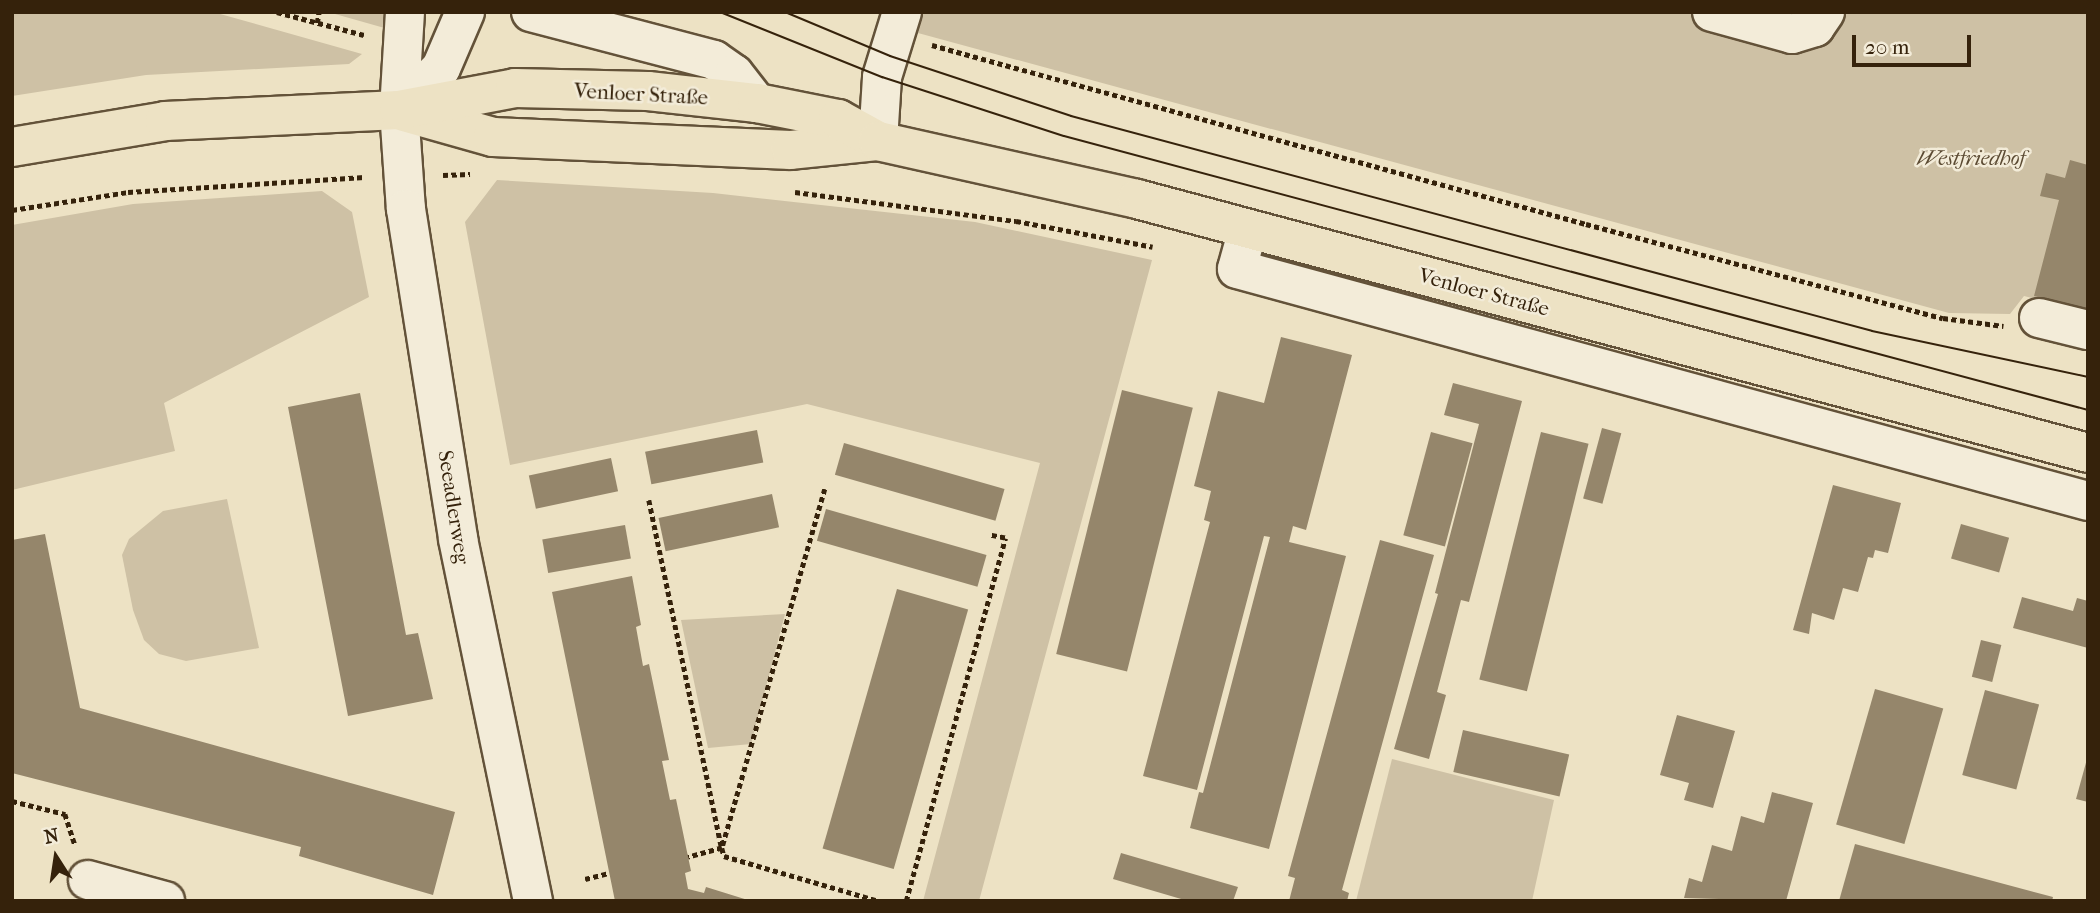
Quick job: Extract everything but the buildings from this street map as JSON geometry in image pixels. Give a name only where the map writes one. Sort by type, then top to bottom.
[{"type":"main road","name":"Venloer Straße","points":[[12,147],[165,121],[399,110],[515,88],[648,91],[757,103],[838,119],[878,141],[1248,229],[2088,453]]},
{"type":"main road","name":"Venloer Straße","points":[[399,110],[493,137],[791,150],[878,141]]},
{"type":"street","name":"Seeadlerweg","points":[[405,12],[399,110],[403,176],[458,540],[533,901]]},
{"type":"street","points":[[399,110],[441,68],[465,12]]},
{"type":"street","points":[[531,12],[714,60],[734,74],[757,103]]},
{"type":"street","points":[[1712,12],[1792,34],[1815,27],[1825,12]]},
{"type":"street","points":[[878,141],[882,78],[900,22]]},
{"type":"street","points":[[1248,229],[1237,269],[1440,327],[2088,501]]},
{"type":"street","points":[[1440,327],[1453,284]]},
{"type":"street","points":[[1520,348],[1532,304]]},
{"type":"street","points":[[2039,317],[2088,330]]},
{"type":"street","points":[[1917,455],[1929,411]]},
{"type":"street","points":[[88,880],[165,901]]},
{"type":"path","points":[[317,23],[319,12]]},
{"type":"path","points":[[900,22],[1586,225],[1943,318],[2004,326],[2039,317]]},
{"type":"path","points":[[12,210],[128,192],[482,174]]},
{"type":"path","points":[[722,848],[824,489]]},
{"type":"path","points":[[649,500],[724,856],[879,901]]},
{"type":"path","points":[[906,901],[1006,538],[990,535]]},
{"type":"path","points":[[12,801],[65,814],[88,880]]},
{"type":"path","points":[[688,857],[722,848]]},
{"type":"path","points":[[585,879],[609,873]]},
{"type":"green space","points":[[12,12],[213,12],[362,54],[349,64],[146,75],[12,96]]},
{"type":"green space","points":[[328,12],[392,12],[388,29]]},
{"type":"green space","name":"Westfriedhof","points":[[922,12],[2088,12],[2088,312],[2024,296],[2010,314],[1949,313],[918,33]]},
{"type":"green space","points":[[497,180],[713,193],[975,222],[1152,260],[979,901],[923,901],[1040,463],[807,404],[510,465],[465,222]]},
{"type":"green space","points":[[322,191],[352,212],[369,297],[164,403],[175,451],[12,490],[12,225],[133,204]]},
{"type":"green space","points":[[227,499],[259,648],[186,661],[159,654],[144,640],[133,610],[122,555],[129,539],[163,511]]},
{"type":"green space","points":[[785,614],[751,744],[708,748],[681,620]]},
{"type":"green space","points":[[1392,759],[1554,800],[1532,901],[1356,901]]},
{"type":"tram line","points":[[720,12],[882,77],[1064,136],[2088,410]]},
{"type":"tram line","points":[[785,12],[890,56],[1071,116],[1872,331],[2088,377]]}]
